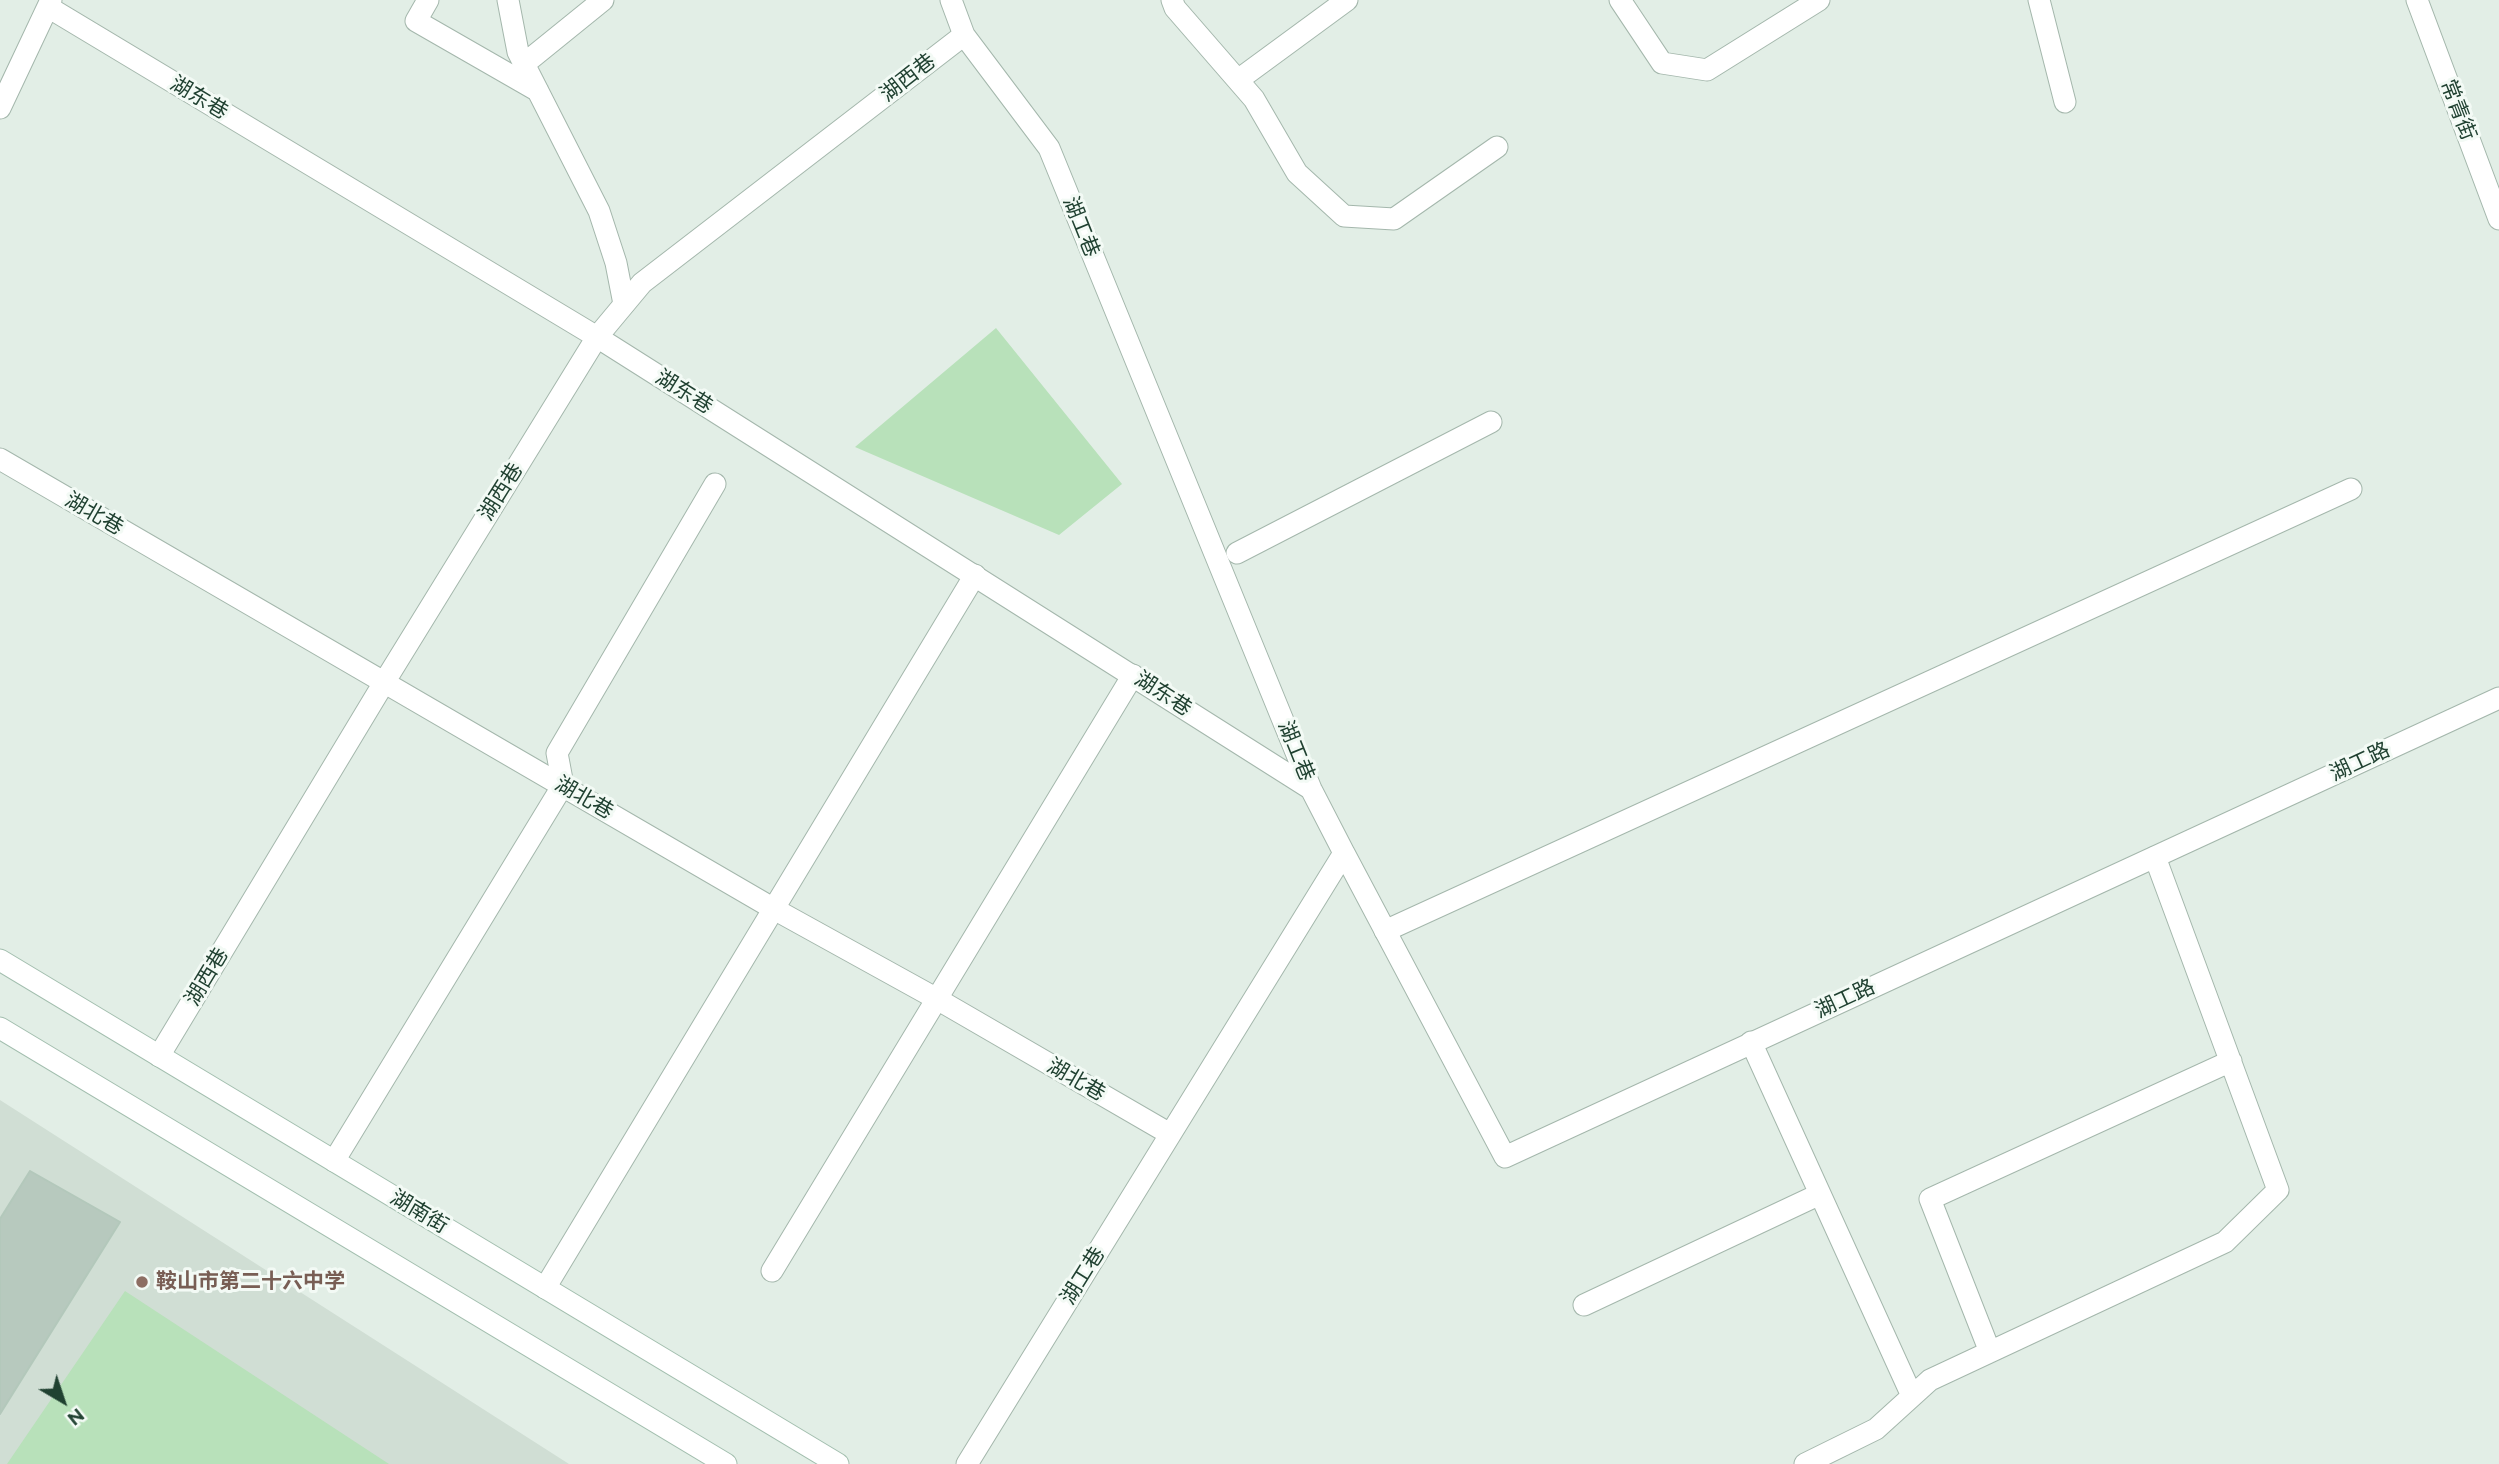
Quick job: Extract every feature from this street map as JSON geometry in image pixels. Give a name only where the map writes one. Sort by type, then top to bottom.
[{"type":"street","points":[[428,0],[416,21],[538,91]]},
{"type":"street","points":[[508,0],[518,52],[599,211],[616,263],[624,304]]},
{"type":"street","points":[[524,64],[603,0]]},
{"type":"street","name":"湖工巷","points":[[951,0],[964,35],[1049,148],[1311,789],[1344,853],[967,1464]]},
{"type":"street","points":[[1172,0],[1175,8],[1254,99],[1297,173],[1343,216],[1394,219],[1497,147]]},
{"type":"street","points":[[1238,80],[1347,0]]},
{"type":"street","points":[[1620,0],[1662,63],[1707,70],[1819,0]]},
{"type":"street","points":[[2039,0],[2065,102]]},
{"type":"street","name":"常青街","points":[[2417,0],[2499,219]]},
{"type":"street","points":[[0,108],[49,3]]},
{"type":"street","name":"湖东巷","points":[[49,3],[597,337],[1311,789]]},
{"type":"street","name":"湖西巷","points":[[159,1056],[597,337],[642,284],[964,35]]},
{"type":"street","points":[[1237,553],[1491,422]]},
{"type":"street","name":"湖北巷","points":[[0,459],[774,909],[937,999],[1170,1134]]},
{"type":"street","points":[[334,1161],[563,785],[557,752],[715,484]]},
{"type":"street","points":[[1385,931],[2351,489]]},
{"type":"street","points":[[545,1288],[975,575]]},
{"type":"street","points":[[772,1271],[1133,675]]},
{"type":"street","name":"湖工路","points":[[1344,853],[1505,1157],[2499,698]]},
{"type":"street","points":[[1814,1462],[1876,1429],[1930,1380],[2225,1242],[2278,1190],[2155,857]]},
{"type":"street","name":"湖南街","points":[[0,960],[838,1464]]},
{"type":"street","points":[[0,1028],[726,1464]]},
{"type":"street","points":[[1751,1042],[1912,1396]]},
{"type":"street","points":[[1990,1352],[1930,1199],[2231,1060]]},
{"type":"street","points":[[1584,1305],[1821,1194]]},
{"type":"shaded area","name":"鞍山市第二十六中学","points":[[0,1100],[569,1464],[0,1464]]},
{"type":"green space","points":[[996,328],[1122,484],[1059,535],[855,447]]},
{"type":"green space","points":[[125,1291],[389,1464],[7,1464]]},
{"type":"building","points":[[30,1171],[120,1222],[0,1414],[0,1219]]},
{"type":"place","name":"鞍山市第二十六中学","points":[[142,1282]]}]
